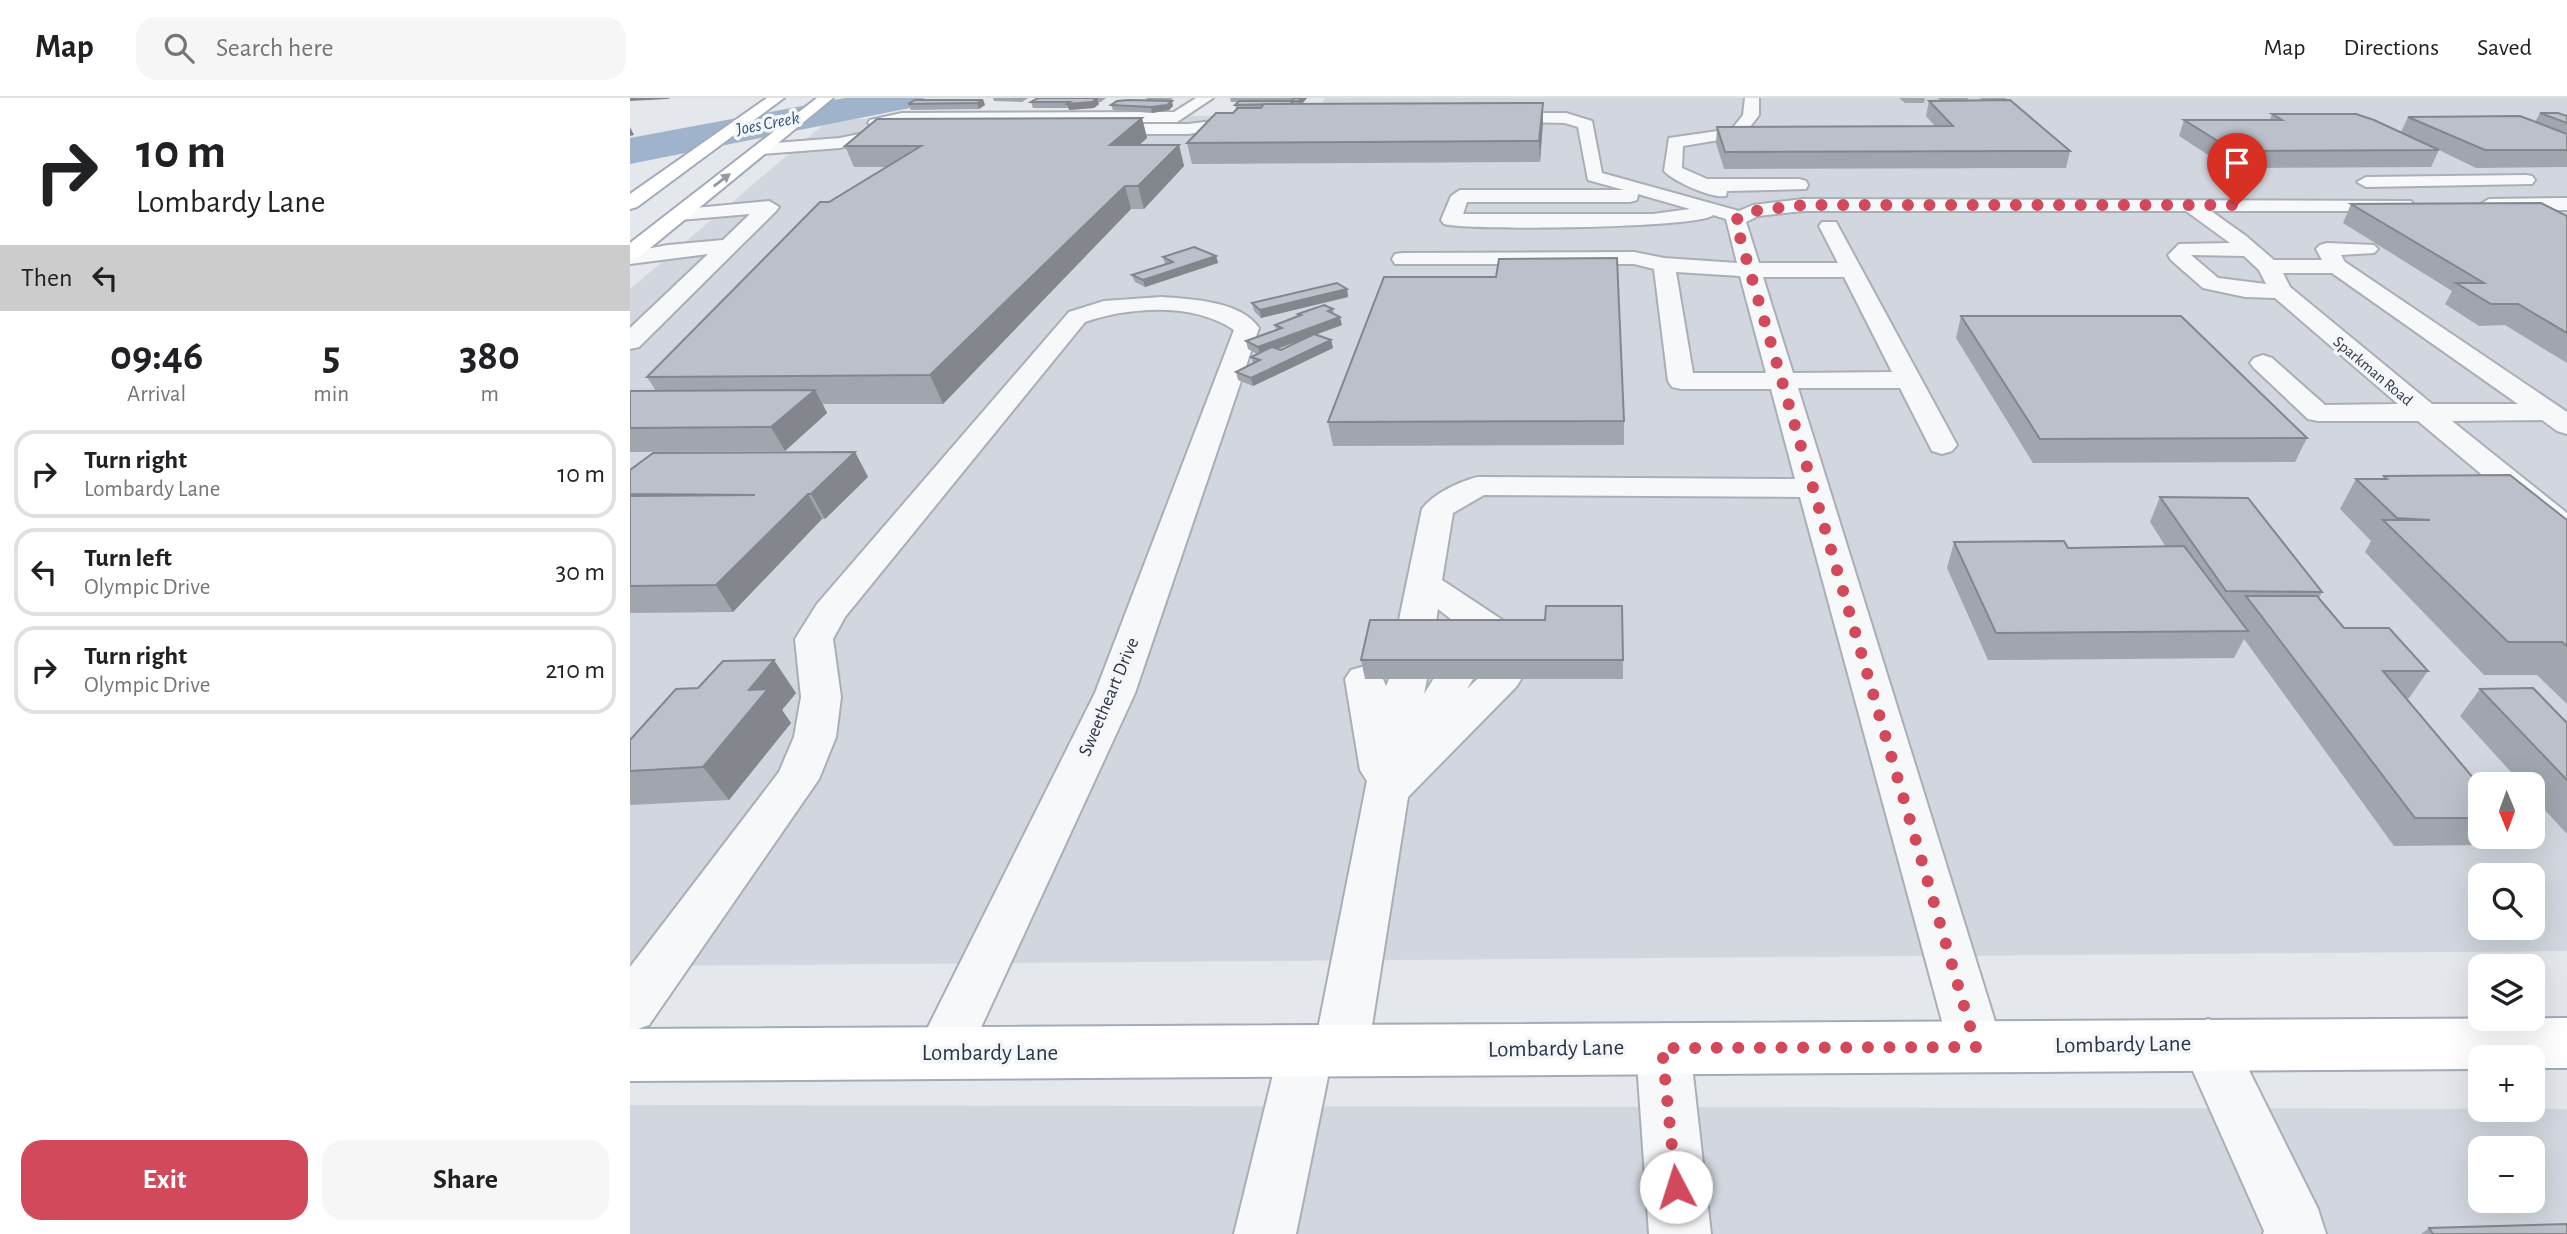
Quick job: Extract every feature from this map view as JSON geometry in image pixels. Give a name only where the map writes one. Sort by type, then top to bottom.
[{"type":"main road","points":[[630,203],[777,98]]},
{"type":"main road","points":[[630,255],[825,99]]},
{"type":"main road","points":[[700,153],[762,149]]},
{"type":"main road","name":"Lombardy Lane","points":[[630,1055],[2567,1043]]},
{"type":"street","points":[[840,143],[880,121],[902,118],[1177,117],[1206,98]]},
{"type":"street","points":[[1752,98],[1751,115],[1737,133],[1675,142],[1673,172],[1753,213]]},
{"type":"street","points":[[1098,117],[1113,104]]},
{"type":"street","points":[[1473,118],[1566,118],[1586,124],[1594,176],[1664,195],[1753,213]]},
{"type":"street","points":[[762,149],[840,143],[899,130],[1188,129],[1273,120]]},
{"type":"street","points":[[2351,182],[2541,180]]},
{"type":"street","points":[[2449,181],[2496,205]]},
{"type":"street","points":[[2254,183],[2284,205]]},
{"type":"street","points":[[1700,185],[1811,185]]},
{"type":"street","points":[[2089,187],[2128,205]]},
{"type":"street","points":[[1664,195],[1460,197],[1451,220],[1653,220],[1688,215],[1753,213],[1803,205],[2417,205]]},
{"type":"street","points":[[2539,204],[2567,218]]},
{"type":"street","points":[[2470,205],[2567,204]]},
{"type":"street","name":"Sparkman Road","points":[[2190,205],[2259,258],[2281,291],[2567,529]]},
{"type":"street","points":[[630,342],[769,207],[680,214]]},
{"type":"street","points":[[1753,213],[1735,224],[1751,270],[1976,1047]]},
{"type":"street","points":[[1829,226],[1942,445]]},
{"type":"street","points":[[630,255],[729,246]]},
{"type":"street","points":[[2281,291],[2245,290],[2211,283],[2179,254],[2186,248],[2337,266]]},
{"type":"street","points":[[2367,249],[2327,249],[2337,266],[2558,418]]},
{"type":"street","points":[[1403,258],[1634,258],[1664,265],[1751,270],[1852,270]]},
{"type":"street","points":[[1664,265],[1681,381],[1909,380]]},
{"type":"street","points":[[657,281],[696,278]]},
{"type":"street","name":"Sweetheart Drive","points":[[630,1008],[797,779],[815,737],[821,697],[814,639],[830,612],[1077,317],[1107,307],[1187,306],[1235,318],[1247,328],[1115,693],[942,1053]]},
{"type":"street","points":[[630,315],[660,312]]},
{"type":"street","points":[[2263,363],[2318,413],[2424,412],[2558,418]]},
{"type":"street","points":[[1265,1234],[1324,1051],[1385,793],[1392,657],[1424,584],[1438,509],[1478,486],[1812,488]]},
{"type":"street","points":[[1424,584],[1459,639]]},
{"type":"street","points":[[1385,793],[1504,659],[1424,584]]},
{"type":"street","points":[[1385,793],[1453,679]]},
{"type":"street","points":[[2208,1044],[2296,1231],[2294,1234]]},
{"type":"street","points":[[1662,1048],[1680,1234]]},
{"type":"shaded area","points":[[1325,98],[2567,98],[2567,951],[630,966],[630,289],[830,119],[1315,115]]},
{"type":"shaded area","points":[[630,1105],[2468,1109],[2468,1122],[2545,1122],[2545,1109],[2567,1109],[2567,1234],[630,1234]]},
{"type":"building","points":[[1038,98],[1097,98],[1092,102],[1067,104],[1070,102],[1031,102]]},
{"type":"building","points":[[915,100],[983,100],[977,103],[908,104]]},
{"type":"building","points":[[2010,100],[2070,151],[1725,152],[1717,127],[1953,126],[1929,101]]},
{"type":"building","points":[[1117,101],[1172,101],[1167,105],[1151,107],[1111,105]]},
{"type":"building","points":[[1239,101],[1293,101],[1291,104],[1235,105]]},
{"type":"building","points":[[1543,103],[1539,141],[1187,143],[1216,113],[1233,113],[1238,108],[1261,108],[1264,104]]},
{"type":"building","points":[[2540,113],[2567,116],[2567,123]]},
{"type":"building","points":[[2272,114],[2356,114],[2439,150],[2234,151],[2184,120],[2282,120]]},
{"type":"building","points":[[2520,116],[2567,134],[2567,150],[2485,150],[2408,117]]},
{"type":"building","points":[[1142,118],[1110,145],[1179,145],[1138,186],[1125,186],[930,375],[647,377],[820,202],[829,202],[921,146],[845,146],[877,119]]},
{"type":"building","points":[[2541,203],[2567,216],[2567,333],[2518,304],[2491,304],[2456,283],[2484,283],[2351,204]]},
{"type":"building","points":[[1194,247],[1216,256],[1143,280],[1132,275],[1173,262],[1163,257]]},
{"type":"building","points":[[1617,258],[1624,421],[1328,422],[1384,277],[1496,277],[1499,259]]},
{"type":"building","points":[[1337,283],[1347,289],[1260,310],[1252,303]]},
{"type":"building","points":[[1324,305],[1333,309],[1328,311],[1340,317],[1258,347],[1246,341],[1282,328],[1275,325]]},
{"type":"building","points":[[1961,316],[2181,316],[2307,438],[2040,439]]},
{"type":"building","points":[[1314,334],[1331,340],[1251,378],[1236,372],[1260,360],[1251,357],[1272,347],[1281,350]]},
{"type":"building","points":[[815,390],[771,427],[630,428],[630,391]]},
{"type":"building","points":[[855,452],[808,494],[716,585],[630,586],[630,496],[755,495],[630,494],[630,470],[653,453]]},
{"type":"building","points":[[2510,475],[2567,520],[2567,646],[2562,642],[2508,642],[2383,520],[2430,520],[2397,518],[2356,479],[2387,479],[2384,476]]},
{"type":"building","points":[[2160,497],[2248,498],[2322,592],[2226,591]]},
{"type":"building","points":[[2064,541],[2068,548],[2184,546],[2248,631],[1996,633],[1954,542]]},
{"type":"building","points":[[2246,596],[2317,596],[2344,628],[2389,628],[2428,671],[2383,671],[2468,772],[2468,818],[2415,818]]},
{"type":"building","points":[[1546,606],[1622,606],[1623,660],[1361,660],[1370,620],[1545,620]]},
{"type":"building","points":[[774,660],[749,690],[768,689],[703,767],[630,771],[630,740],[676,689],[698,688],[723,661]]},
{"type":"building","points":[[2533,688],[2567,723],[2567,780],[2480,689]]},
{"type":"building","points":[[2567,1224],[2567,1234],[2433,1234],[2429,1228]]},
{"type":"waterway","name":"Joes Creek","points":[[630,151],[905,98]]},
{"type":"route","points":[[1676,1187],[1662,1048],[1976,1047],[1735,220],[1754,211],[1803,205],[2237,205]]}]
